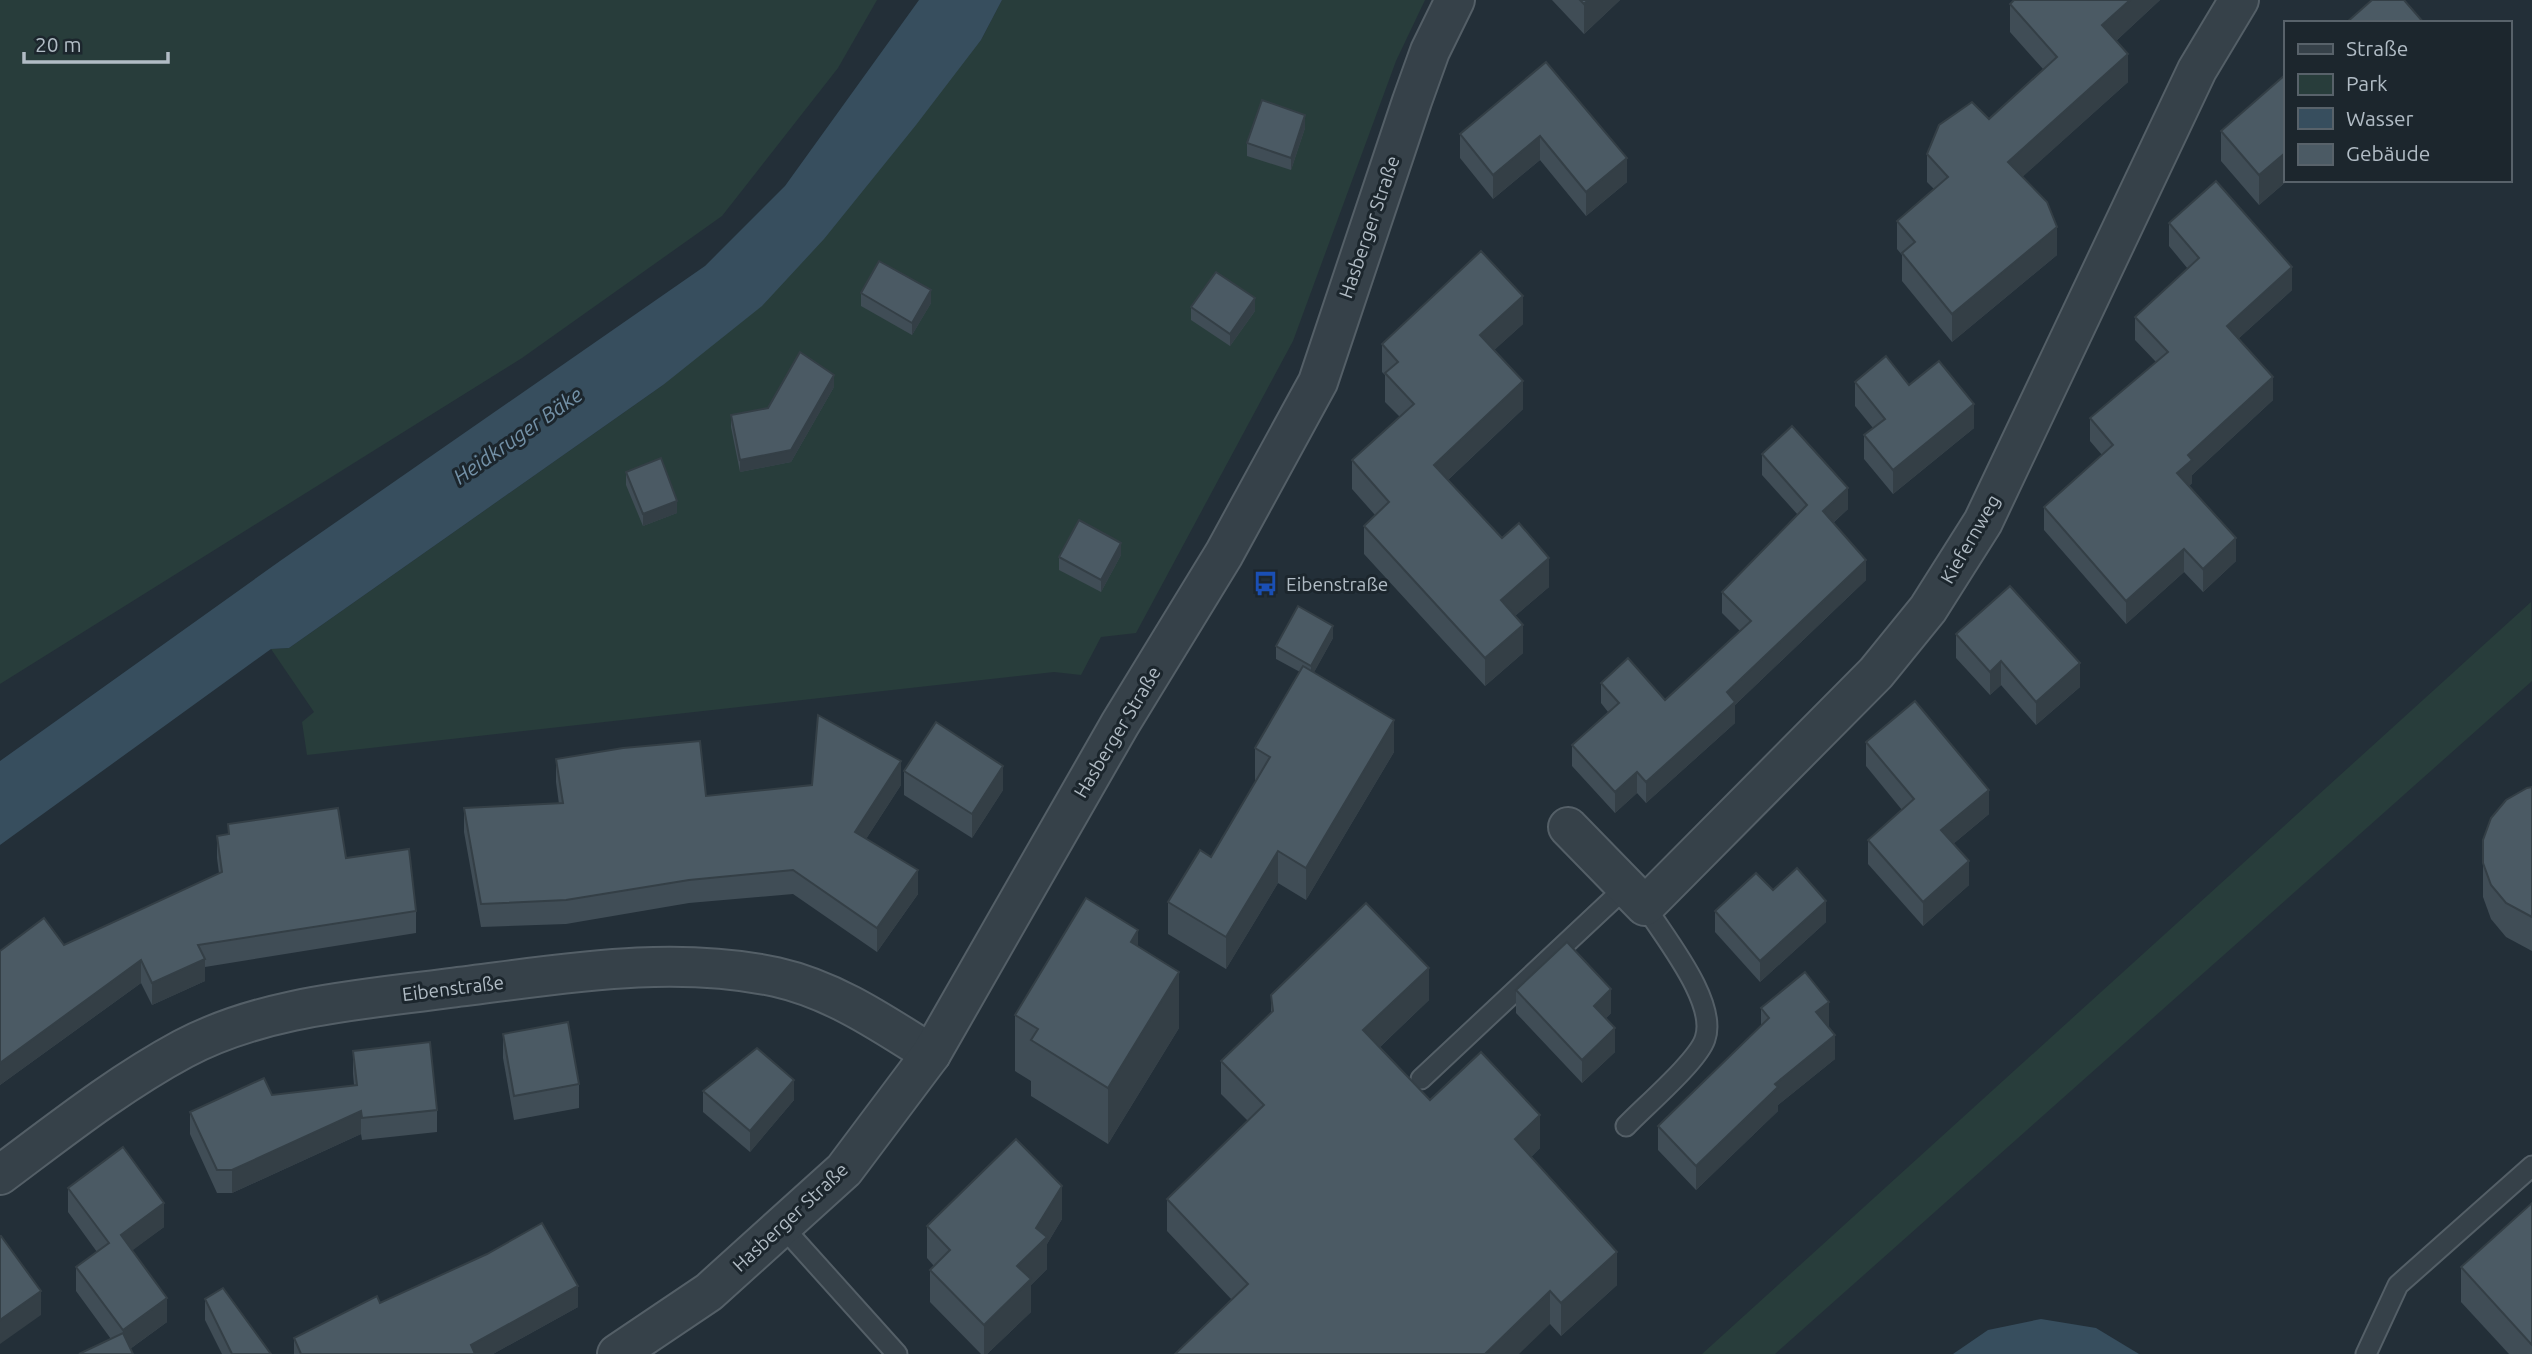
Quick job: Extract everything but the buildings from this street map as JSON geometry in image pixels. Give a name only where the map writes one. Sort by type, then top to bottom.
[{"type":"street","name":"Hasberger Straße","points":[[617,1354],[709,1292],[844,1170],[931,1054],[1119,724],[1224,554],[1318,382],[1412,101],[1430,51],[1455,0]]},
{"type":"street","name":"Kiefernweg","points":[[1635,896],[1876,673],[1928,609],[1983,522],[2197,70],[2239,0]]},
{"type":"street","points":[[1568,827],[1635,896]]},
{"type":"street","name":"Eibenstraße","points":[[0,1175],[97,1102],[184,1048],[249,1024],[322,1005],[569,973],[681,965],[777,977],[846,1001],[931,1054]]},
{"type":"lane","points":[[1421,1079],[1635,896],[1700,993],[1707,1021],[1705,1040],[1689,1062],[1626,1126]]},
{"type":"lane","points":[[2366,1354],[2398,1285],[2532,1166]]},
{"type":"lane","points":[[782,1226],[897,1354]]},
{"type":"green space","points":[[0,0],[877,0],[838,68],[722,216],[522,358],[0,684]]},
{"type":"green space","points":[[1002,0],[1425,0],[1396,61],[1293,341],[1136,633],[1101,637],[1081,675],[1054,672],[307,755],[302,722],[314,712],[271,649],[289,648],[663,385],[981,40]]},
{"type":"green space","points":[[2531,602],[2532,681],[1775,1354],[1702,1354]]},
{"type":"water","name":"Heidkruger Bäke","points":[[919,0],[1002,0],[981,40],[916,125],[824,239],[762,306],[663,385],[289,648],[271,649],[0,845],[0,761],[280,561],[705,266],[785,186]]},
{"type":"water","points":[[2041,1319],[2096,1328],[2139,1354],[1953,1354],[1988,1330]]},
{"type":"place","name":"Eibenstraße","points":[[1266,584]]}]
